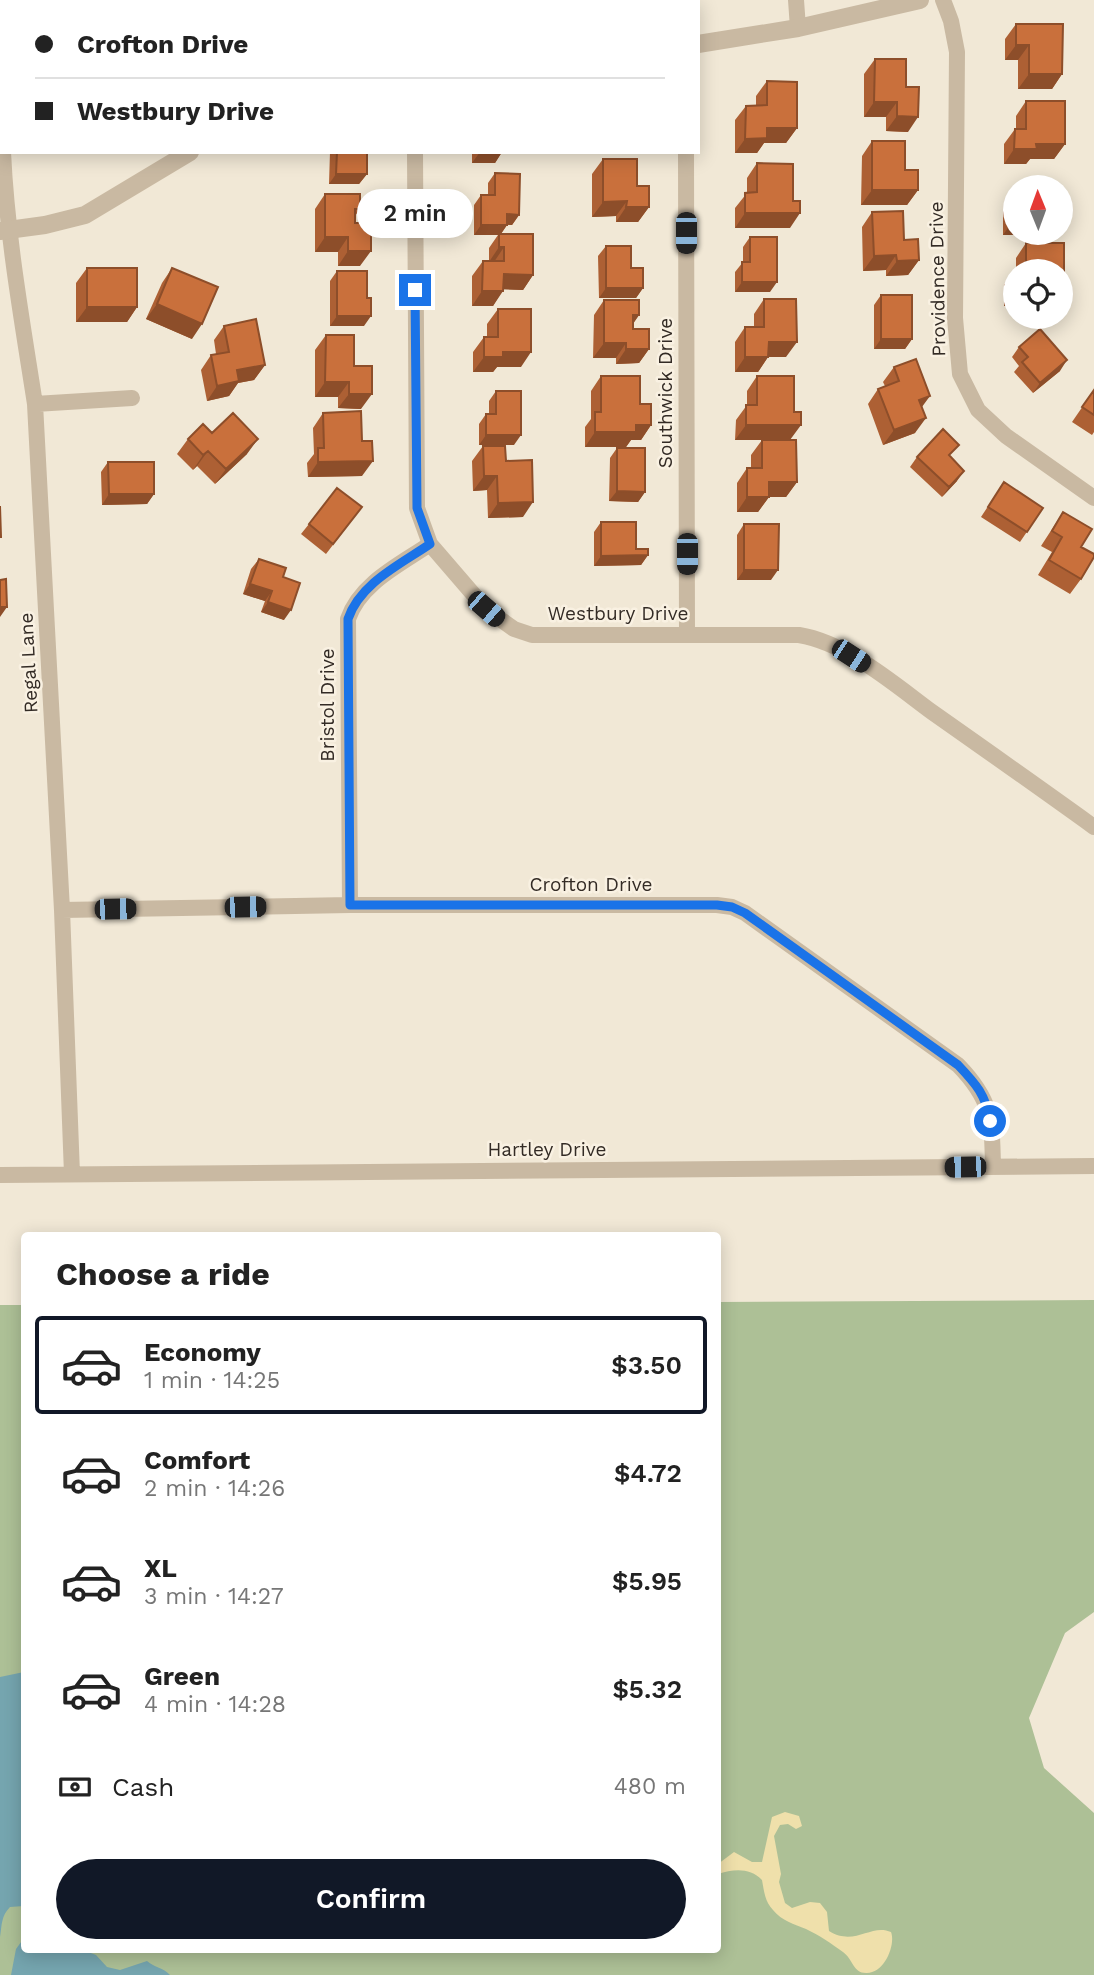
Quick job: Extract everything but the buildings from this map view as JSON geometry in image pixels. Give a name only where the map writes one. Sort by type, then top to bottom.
[{"type":"street","points":[[796,0],[798,28]]},
{"type":"street","points":[[700,44],[798,28],[920,0]]},
{"type":"street","name":"Providence Drive","points":[[943,0],[951,21],[957,52],[955,318],[960,374],[978,410],[1006,436],[1094,498]]},
{"type":"street","name":"Regal Lane","points":[[3,154],[6,231],[24,321],[35,404],[62,910],[72,1174]]},
{"type":"street","points":[[6,231],[85,215],[187,154]]},
{"type":"street","name":"Westbury Drive","points":[[415,154],[417,508],[430,544],[486,609],[514,629],[532,635],[799,635],[816,638],[836,646],[1094,827]]},
{"type":"street","name":"Southwick Drive","points":[[686,154],[687,634]]},
{"type":"street","points":[[35,404],[132,398]]},
{"type":"street","name":"Bristol Drive","points":[[350,905],[348,619],[357,598],[430,544]]},
{"type":"street","name":"Crofton Drive","points":[[62,910],[350,905],[732,907],[745,913],[958,1065],[976,1084],[987,1103],[993,1167]]},
{"type":"street","name":"Hartley Drive","points":[[0,1175],[1094,1166]]},
{"type":"green space","points":[[1094,1300],[1094,1612],[1065,1633],[1029,1718],[1044,1768],[1094,1813],[1094,1975],[0,1975],[0,1305],[21,1305],[21,1953],[721,1953],[721,1302]]},
{"type":"sand","points":[[785,1812],[799,1816],[802,1826],[796,1829],[788,1824],[780,1825],[774,1836],[781,1874],[779,1882],[785,1903],[792,1908],[810,1902],[820,1903],[827,1912],[829,1931],[838,1935],[855,1936],[877,1930],[891,1932],[890,1951],[878,1969],[866,1973],[858,1971],[846,1955],[834,1946],[811,1931],[780,1917],[768,1903],[762,1880],[757,1876],[741,1870],[721,1873],[721,1862],[734,1852],[752,1862],[762,1862],[772,1817]]},
{"type":"water","points":[[21,1673],[21,1906],[10,1907],[7,1910],[0,1937],[0,1677]]},
{"type":"water","points":[[21,1942],[21,1953],[91,1953],[107,1967],[120,1970],[147,1961],[170,1975],[11,1975],[16,1949]]},
{"type":"route","points":[[415,290],[417,508],[430,544],[380,578],[357,598],[348,619],[350,905],[732,907],[745,913],[958,1065],[976,1084],[987,1103],[990,1121]]}]
